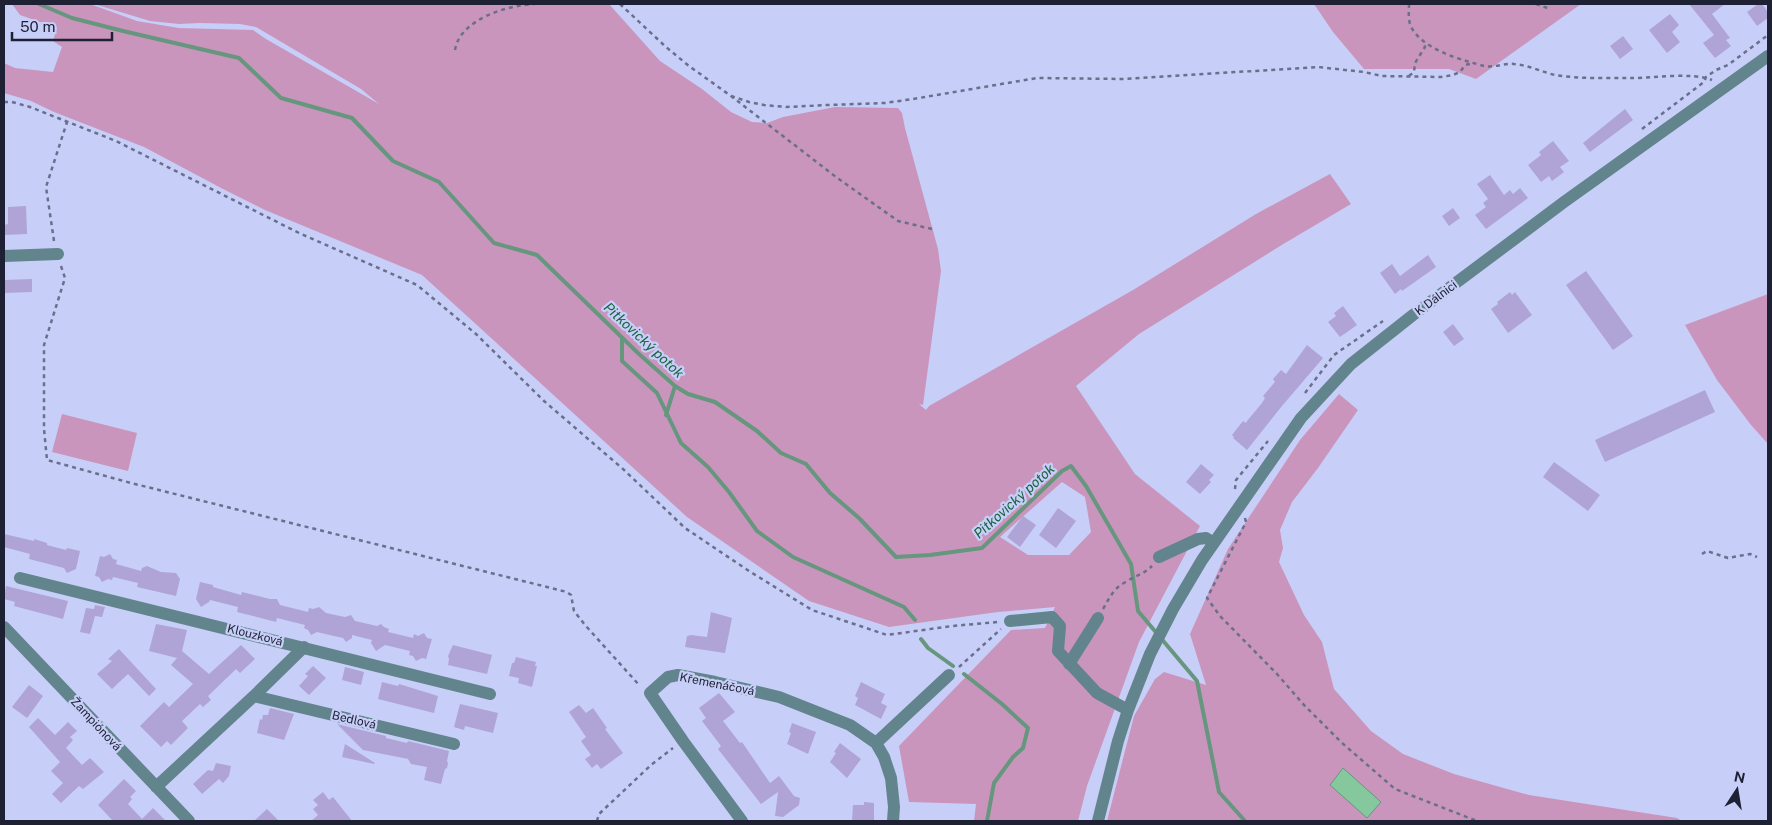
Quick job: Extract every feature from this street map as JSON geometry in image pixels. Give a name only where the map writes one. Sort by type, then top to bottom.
[{"type":"street","name":"K Dálnici","points":[[1098,821],[1118,741],[1150,654],[1173,609],[1214,543],[1301,418],[1351,364],[1413,315],[1556,208],[1768,56]]},
{"type":"street","points":[[4,256],[58,254]]},
{"type":"street","points":[[1159,557],[1198,539],[1206,538],[1214,543]]},
{"type":"street","name":"Klouzková","points":[[20,578],[490,694]]},
{"type":"street","points":[[1010,621],[1052,617],[1060,626],[1058,651],[1097,693],[1128,710]]},
{"type":"street","points":[[1069,664],[1098,618]]},
{"type":"street","name":"Žampiónová","points":[[4,627],[189,821]]},
{"type":"street","points":[[156,787],[304,647]]},
{"type":"street","name":"Křemenáčová","points":[[650,693],[668,677],[678,675],[715,682],[779,697],[850,726],[876,743]]},
{"type":"street","points":[[893,821],[894,808],[891,778],[884,757],[876,743],[949,676]]},
{"type":"street","points":[[650,693],[682,741],[742,821]]},
{"type":"street","name":"Bedlová","points":[[254,696],[454,744]]},
{"type":"path","points":[[455,50],[458,38],[488,15],[508,7],[535,4]]},
{"type":"path","points":[[619,4],[689,66],[836,177],[898,221],[932,229]]},
{"type":"path","points":[[1409,4],[1410,24],[1422,39],[1438,50],[1489,67],[1514,64],[1560,75],[1632,78],[1706,77],[1728,65],[1768,35]]},
{"type":"path","points":[[1536,4],[1550,9]]},
{"type":"path","points":[[1409,76],[1414,72],[1415,62],[1423,50],[1424,44],[1422,39]]},
{"type":"path","points":[[731,96],[757,104],[786,107],[885,103],[1037,78],[1124,80],[1318,67],[1382,76],[1448,76],[1457,74],[1465,65],[1474,63]]},
{"type":"path","points":[[1716,70],[1719,76]]},
{"type":"path","points":[[4,102],[12,102],[30,107],[116,141],[299,233],[417,285],[476,334],[544,401],[623,470],[685,528],[812,610],[888,635],[952,626],[1010,621]]},
{"type":"path","points":[[67,122],[46,187],[55,246],[64,278],[44,345],[44,429],[47,460],[131,483],[566,592],[571,595],[574,611],[585,625],[639,685],[650,693]]},
{"type":"path","points":[[1241,504],[1246,522],[1207,598],[1211,604],[1220,616],[1277,674],[1304,705],[1342,743],[1395,790],[1477,821]]},
{"type":"path","points":[[1702,554],[1707,551],[1728,558],[1750,554],[1757,557]]},
{"type":"path","points":[[1111,594],[1123,583],[1145,573]]},
{"type":"path","points":[[949,676],[1010,621]]},
{"type":"path","points":[[597,821],[600,814],[651,765],[682,741]]},
{"type":"shaded area","points":[[12,4],[90,4],[137,21],[179,28],[253,30],[379,104],[361,89],[256,27],[240,24],[179,24],[150,21],[94,4],[609,4],[660,61],[702,89],[731,112],[752,122],[767,123],[783,117],[835,107],[898,108],[902,113],[938,249],[941,271],[923,405],[919,404],[926,410],[929,406],[1133,290],[1256,214],[1330,174],[1351,204],[1139,334],[1076,386],[1135,474],[1200,526],[1139,642],[1087,786],[1078,821],[974,821],[976,804],[909,802],[899,746],[1011,630],[1045,628],[1055,607],[998,612],[889,627],[809,601],[687,517],[422,275],[265,210],[144,147],[54,112],[31,101],[4,93],[4,63],[15,68],[53,72],[62,47],[53,41],[57,28],[20,15]],"holes":[[[1062,482],[1085,497],[1091,532],[1069,555],[1028,555],[1000,537]]]},
{"type":"shaded area","points":[[1314,4],[1581,4],[1476,79],[1449,69],[1364,69],[1333,32]]},
{"type":"shaded area","points":[[1768,294],[1768,444],[1717,380],[1685,325]]},
{"type":"shaded area","points":[[1339,394],[1358,410],[1292,502],[1280,530],[1283,548],[1279,562],[1304,615],[1322,642],[1334,689],[1371,731],[1403,754],[1454,774],[1529,795],[1677,818],[1682,821],[1107,821],[1134,716],[1155,679],[1164,672],[1206,685],[1190,634],[1228,549],[1300,440]]},
{"type":"shaded area","points":[[62,414],[137,433],[128,471],[52,452]]},
{"type":"shaded area","points":[[1343,768],[1381,802],[1367,818],[1330,785]]},
{"type":"building","points":[[1689,4],[1725,4],[1712,14],[1730,38],[1726,40],[1731,46],[1715,58],[1703,43],[1714,35]]},
{"type":"building","points":[[1758,4],[1762,4],[1768,12],[1768,18],[1757,26],[1747,12]]},
{"type":"building","points":[[1670,14],[1679,25],[1672,32],[1680,42],[1667,53],[1649,30]]},
{"type":"building","points":[[1623,36],[1633,49],[1620,59],[1610,46]]},
{"type":"building","points":[[1625,109],[1633,120],[1590,152],[1583,143]]},
{"type":"building","points":[[1553,141],[1569,161],[1560,167],[1564,172],[1552,181],[1549,176],[1541,182],[1528,165],[1541,155],[1539,152]]},
{"type":"building","points":[[1490,175],[1504,195],[1510,190],[1513,194],[1520,188],[1528,198],[1486,229],[1475,215],[1486,207],[1483,203],[1488,199],[1477,184]]},
{"type":"building","points":[[26,206],[27,234],[4,235],[4,225],[8,224],[8,207]]},
{"type":"building","points":[[1453,208],[1460,218],[1449,226],[1442,216]]},
{"type":"building","points":[[1428,255],[1436,267],[1395,294],[1380,273],[1392,264],[1400,276]]},
{"type":"building","points":[[1586,271],[1633,336],[1613,350],[1566,285]]},
{"type":"building","points":[[32,279],[32,292],[4,293],[4,280]]},
{"type":"building","points":[[1510,292],[1512,295],[1515,292],[1532,315],[1508,333],[1491,309]]},
{"type":"building","points":[[1343,306],[1357,325],[1340,337],[1328,322],[1336,316],[1334,313]]},
{"type":"building","points":[[1453,324],[1464,339],[1454,346],[1443,332]]},
{"type":"building","points":[[1307,345],[1323,358],[1247,450],[1232,435],[1243,421],[1246,423],[1262,403],[1265,398],[1263,396],[1275,382],[1273,379],[1281,370],[1286,374]]},
{"type":"building","points":[[1705,390],[1715,412],[1605,462],[1595,440]]},
{"type":"building","points":[[1554,462],[1600,495],[1588,511],[1543,477]]},
{"type":"building","points":[[1201,464],[1214,475],[1209,480],[1211,482],[1200,494],[1186,482]]},
{"type":"building","points":[[1058,508],[1076,521],[1056,548],[1039,535]]},
{"type":"building","points":[[1023,516],[1036,525],[1020,547],[1007,537]]},
{"type":"building","points":[[4,534],[34,541],[34,539],[66,550],[67,548],[80,551],[76,569],[67,573],[64,568],[29,559],[30,554],[4,547]]},
{"type":"building","points":[[110,554],[113,559],[117,560],[116,564],[141,571],[142,568],[147,566],[161,572],[176,573],[180,579],[176,596],[137,587],[138,583],[113,577],[112,580],[108,579],[102,582],[99,577],[95,576],[100,556],[104,557]]},
{"type":"building","points":[[200,582],[241,595],[242,592],[277,599],[280,605],[308,612],[309,608],[319,607],[326,613],[345,617],[351,615],[355,621],[377,626],[381,624],[389,629],[388,632],[413,638],[414,634],[418,636],[424,633],[427,638],[432,639],[426,659],[422,658],[416,661],[413,656],[409,655],[410,651],[385,645],[376,651],[371,643],[372,640],[352,635],[352,638],[346,642],[343,638],[317,632],[311,635],[304,628],[305,625],[277,618],[276,622],[237,612],[238,607],[210,600],[201,607],[196,599]]},
{"type":"building","points":[[6,586],[68,601],[63,619],[14,606],[15,602],[4,599]]},
{"type":"building","points":[[95,605],[105,607],[102,617],[95,616],[90,634],[80,632],[86,608],[94,609]]},
{"type":"building","points":[[711,612],[732,618],[725,653],[685,647],[687,636],[707,637]]},
{"type":"building","points":[[156,624],[187,630],[182,651],[209,674],[241,645],[255,659],[240,673],[236,669],[208,696],[211,700],[203,707],[200,704],[182,721],[188,728],[171,745],[167,741],[161,747],[140,726],[164,702],[169,707],[193,684],[171,665],[177,658],[149,651]]},
{"type":"building","points":[[453,645],[492,655],[487,674],[448,665],[448,656]]},
{"type":"building","points":[[119,649],[156,689],[149,696],[128,674],[112,689],[97,674],[112,661],[108,659]]},
{"type":"building","points":[[516,657],[536,662],[535,666],[537,666],[532,687],[518,683],[519,678],[509,676],[512,663],[514,663]]},
{"type":"building","points":[[313,666],[326,678],[309,695],[299,686],[308,676],[305,674]]},
{"type":"building","points":[[345,667],[364,672],[361,685],[342,680]]},
{"type":"building","points":[[382,682],[398,686],[399,684],[438,696],[434,713],[378,699]]},
{"type":"building","points":[[861,682],[885,694],[881,703],[887,706],[881,719],[855,705],[858,698],[855,696]]},
{"type":"building","points":[[29,685],[43,696],[27,718],[12,707]]},
{"type":"building","points":[[719,693],[735,712],[723,721],[740,743],[742,742],[770,783],[779,776],[794,796],[800,798],[799,805],[783,817],[775,816],[778,792],[761,804],[718,749],[721,746],[702,721],[706,718],[699,708]]},
{"type":"building","points":[[460,704],[498,713],[493,733],[465,726],[464,730],[454,727]]},
{"type":"building","points":[[579,705],[586,713],[593,708],[607,728],[605,729],[623,753],[601,769],[597,764],[592,768],[585,759],[591,755],[581,741],[586,737],[569,712]]},
{"type":"building","points":[[270,708],[294,714],[284,740],[257,733],[260,719],[262,720],[263,715],[268,715]]},
{"type":"building","points":[[38,718],[55,735],[68,722],[77,731],[70,737],[73,740],[66,748],[82,765],[90,758],[104,772],[83,789],[79,786],[61,803],[52,794],[63,783],[51,771],[60,762],[29,727]]},
{"type":"building","points":[[792,723],[816,732],[808,754],[787,744]]},
{"type":"building","points":[[337,724],[386,736],[386,738],[407,743],[408,741],[449,751],[447,768],[445,769],[441,784],[424,780],[427,767],[411,764],[408,759],[363,750]]},
{"type":"building","points":[[840,743],[861,759],[847,778],[830,762]]},
{"type":"building","points":[[345,744],[375,763],[342,757]]},
{"type":"building","points":[[216,763],[231,766],[229,776],[223,783],[219,779],[202,794],[193,784],[208,770],[213,771]]},
{"type":"building","points":[[124,779],[136,791],[130,797],[132,799],[128,804],[142,819],[153,808],[166,821],[113,821],[98,805]]},
{"type":"building","points":[[323,792],[329,800],[333,797],[352,821],[311,821],[318,815],[313,809],[318,805],[313,800]]},
{"type":"building","points":[[864,802],[874,803],[874,821],[852,821],[853,805],[864,805]]},
{"type":"building","points":[[267,809],[279,821],[254,821]]},
{"type":"waterway","name":"Pitkovický potok","points":[[39,4],[72,18],[239,58],[281,98],[352,118],[393,161],[439,182],[494,243],[537,255],[639,354],[675,386],[688,394],[715,402],[757,431],[781,453],[806,464],[830,493],[859,518],[896,557],[930,555],[982,548],[1062,471],[1071,466],[1086,486],[1131,564],[1138,611],[1197,681],[1219,792],[1245,821]]},
{"type":"waterway","points":[[622,338],[622,361],[657,393],[681,443],[708,467],[757,531],[793,557],[904,607],[915,620]]},
{"type":"waterway","points":[[666,415],[675,386]]},
{"type":"waterway","points":[[921,639],[928,648],[953,666]]},
{"type":"waterway","points":[[964,674],[1002,704],[1028,728],[1023,748],[1013,757],[994,783],[987,821]]}]
